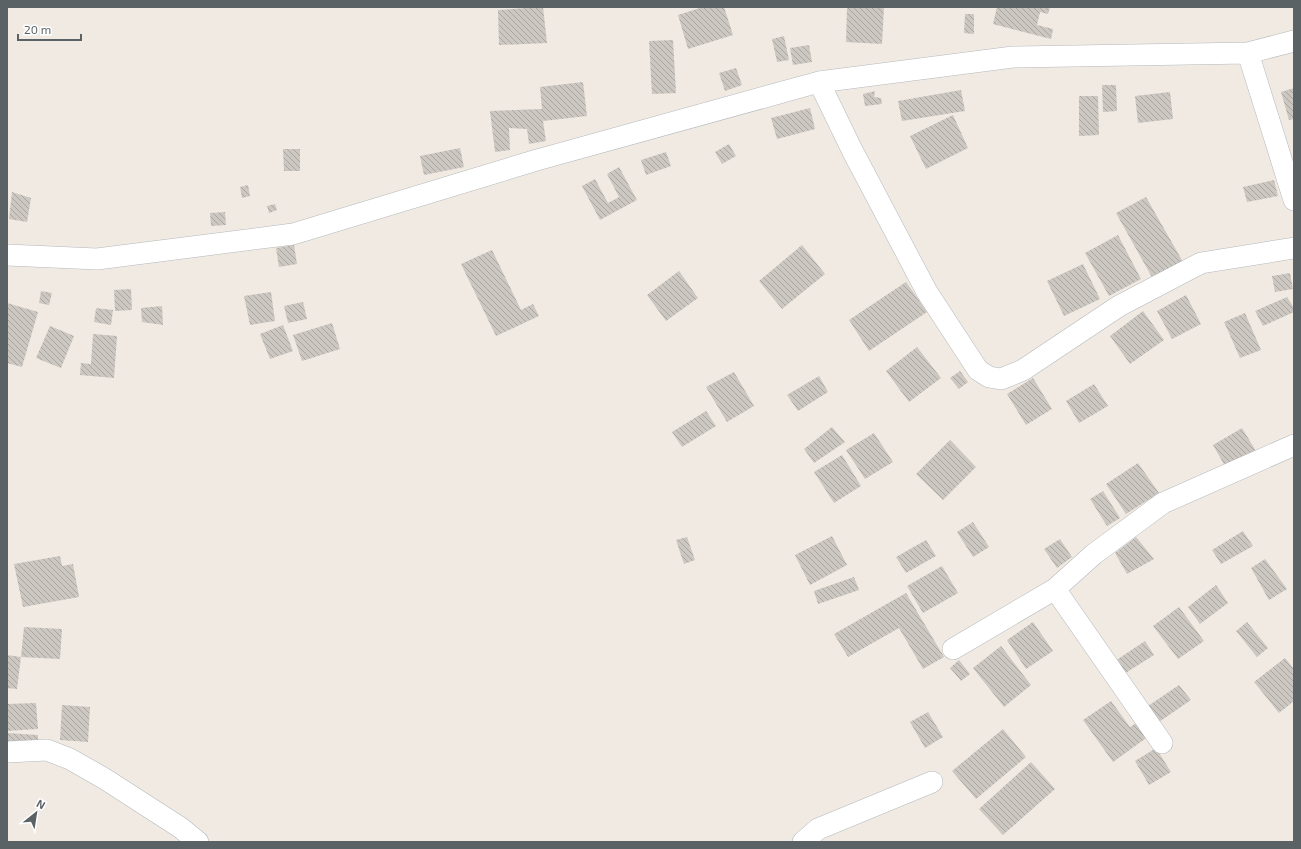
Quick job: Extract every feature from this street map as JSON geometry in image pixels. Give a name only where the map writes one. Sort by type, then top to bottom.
[{"type":"street","points":[[7,255],[97,259],[293,234],[537,160],[819,82],[1013,57],[1248,53],[1294,41]]},
{"type":"street","points":[[1248,53],[1294,200]]},
{"type":"street","points":[[819,82],[853,152],[927,292],[978,370],[989,376],[1001,379],[1023,370],[1119,306],[1201,263],[1294,248]]},
{"type":"street","points":[[953,649],[1055,589],[1094,554],[1162,503],[1294,445]]},
{"type":"street","points":[[1055,589],[1162,743]]},
{"type":"street","points":[[7,752],[47,750],[70,760],[105,779],[175,824],[198,842]]},
{"type":"street","points":[[803,842],[818,829],[932,782]]},
{"type":"building","points":[[543,7],[547,43],[499,45],[498,10]]},
{"type":"building","points":[[703,7],[724,7],[733,35],[688,49],[678,15]]},
{"type":"building","points":[[847,7],[884,7],[882,44],[846,42]]},
{"type":"building","points":[[997,7],[1050,7],[1048,14],[1040,12],[1037,25],[1053,29],[1051,39],[993,24]]},
{"type":"building","points":[[965,14],[974,14],[974,34],[964,33]]},
{"type":"building","points":[[784,36],[789,60],[777,62],[772,39]]},
{"type":"building","points":[[673,40],[676,93],[652,94],[649,41]]},
{"type":"building","points":[[809,45],[812,62],[793,65],[790,48]]},
{"type":"building","points":[[736,68],[742,85],[725,91],[719,73]]},
{"type":"building","points":[[583,82],[587,116],[543,121],[546,141],[529,144],[527,129],[509,128],[510,150],[495,152],[490,111],[542,109],[540,87]]},
{"type":"building","points":[[1102,85],[1116,85],[1117,111],[1103,112]]},
{"type":"building","points":[[1294,88],[1294,119],[1289,120],[1281,92]]},
{"type":"building","points":[[961,90],[965,111],[902,121],[898,101]]},
{"type":"building","points":[[875,91],[874,97],[881,98],[882,104],[865,106],[863,94]]},
{"type":"building","points":[[1170,92],[1173,119],[1138,123],[1135,96]]},
{"type":"building","points":[[1079,96],[1098,96],[1099,135],[1079,136]]},
{"type":"building","points":[[810,108],[815,129],[777,139],[771,118]]},
{"type":"building","points":[[953,115],[968,148],[926,169],[910,136]]},
{"type":"building","points":[[729,144],[736,156],[722,164],[715,152]]},
{"type":"building","points":[[460,148],[464,167],[424,175],[420,156]]},
{"type":"building","points":[[283,149],[300,149],[300,171],[284,171]]},
{"type":"building","points":[[666,152],[671,166],[646,175],[641,160]]},
{"type":"building","points":[[619,167],[637,200],[600,220],[582,186],[595,179],[608,203],[619,197],[607,174]]},
{"type":"building","points":[[1274,180],[1278,196],[1247,202],[1243,187]]},
{"type":"building","points":[[248,185],[250,196],[242,198],[240,187]]},
{"type":"building","points":[[12,192],[31,198],[27,222],[9,219]]},
{"type":"building","points":[[1146,197],[1183,262],[1153,279],[1116,213]]},
{"type":"building","points":[[275,204],[277,210],[269,213],[267,206]]},
{"type":"building","points":[[225,212],[226,225],[211,226],[210,213]]},
{"type":"building","points":[[1118,235],[1141,279],[1109,296],[1085,253]]},
{"type":"building","points":[[294,245],[297,264],[279,267],[276,248]]},
{"type":"building","points":[[802,245],[825,274],[782,309],[759,281]]},
{"type":"building","points":[[492,250],[521,310],[533,304],[539,316],[496,336],[461,264]]},
{"type":"building","points":[[1083,264],[1100,299],[1064,316],[1047,281]]},
{"type":"building","points":[[679,271],[698,298],[666,321],[647,295]]},
{"type":"building","points":[[1290,273],[1293,289],[1275,292],[1272,276]]},
{"type":"building","points":[[906,282],[927,312],[869,351],[849,320]]},
{"type":"building","points":[[131,289],[132,310],[115,311],[114,290]]},
{"type":"building","points":[[41,291],[52,293],[49,305],[39,303]]},
{"type":"building","points":[[271,292],[275,321],[250,325],[244,296]]},
{"type":"building","points":[[1186,295],[1201,324],[1172,339],[1157,311]]},
{"type":"building","points":[[1287,297],[1294,308],[1294,312],[1263,326],[1255,311]]},
{"type":"building","points":[[303,302],[307,319],[288,323],[284,306]]},
{"type":"building","points":[[7,303],[38,312],[22,367],[7,363]]},
{"type":"building","points":[[162,306],[163,325],[142,322],[141,308]]},
{"type":"building","points":[[96,308],[113,310],[111,325],[94,322]]},
{"type":"building","points":[[1143,311],[1164,340],[1130,364],[1110,336]]},
{"type":"building","points":[[1245,313],[1261,350],[1240,358],[1224,322]]},
{"type":"building","points":[[332,323],[340,349],[302,361],[293,335]]},
{"type":"building","points":[[283,325],[293,351],[270,359],[260,334]]},
{"type":"building","points":[[50,326],[74,336],[61,368],[36,358]]},
{"type":"building","points":[[93,334],[117,336],[114,378],[80,375],[81,363],[91,364]]},
{"type":"building","points":[[917,347],[941,378],[909,402],[886,371]]},
{"type":"building","points":[[960,371],[968,382],[959,389],[950,378]]},
{"type":"building","points":[[734,372],[754,406],[727,422],[706,387]]},
{"type":"building","points":[[819,376],[828,392],[798,411],[787,395]]},
{"type":"building","points":[[1033,378],[1052,409],[1026,425],[1007,394]]},
{"type":"building","points":[[1094,384],[1108,406],[1079,423],[1066,401]]},
{"type":"building","points":[[706,411],[716,426],[682,447],[672,432]]},
{"type":"building","points":[[832,427],[845,442],[814,463],[804,449]]},
{"type":"building","points":[[1242,428],[1256,451],[1226,468],[1213,445]]},
{"type":"building","points":[[874,433],[893,462],[865,479],[846,450]]},
{"type":"building","points":[[950,440],[976,467],[943,500],[916,474]]},
{"type":"building","points":[[842,455],[861,486],[834,503],[814,472]]},
{"type":"building","points":[[1138,463],[1159,493],[1126,514],[1106,484]]},
{"type":"building","points":[[1103,491],[1120,518],[1107,526],[1090,499]]},
{"type":"building","points":[[973,522],[989,547],[973,557],[957,532]]},
{"type":"building","points":[[1243,531],[1253,546],[1221,564],[1212,550]]},
{"type":"building","points":[[832,536],[847,565],[810,585],[795,555]]},
{"type":"building","points":[[687,537],[695,560],[684,564],[676,540]]},
{"type":"building","points":[[1136,537],[1154,559],[1127,574],[1115,553]]},
{"type":"building","points":[[1060,539],[1072,557],[1057,568],[1044,549]]},
{"type":"building","points":[[926,540],[936,556],[906,573],[896,557]]},
{"type":"building","points":[[60,556],[62,566],[73,564],[79,597],[23,607],[14,564]]},
{"type":"building","points":[[1265,559],[1287,589],[1269,600],[1251,568]]},
{"type":"building","points":[[942,566],[958,593],[923,613],[907,586]]},
{"type":"building","points":[[854,577],[859,590],[818,604],[814,591]]},
{"type":"building","points":[[1216,585],[1228,603],[1200,624],[1188,607]]},
{"type":"building","points":[[906,593],[944,657],[923,669],[899,628],[848,657],[834,634]]},
{"type":"building","points":[[1179,607],[1204,641],[1178,659],[1153,626]]},
{"type":"building","points":[[1033,622],[1053,651],[1026,669],[1007,640]]},
{"type":"building","points":[[1247,622],[1268,648],[1257,657],[1236,631]]},
{"type":"building","points":[[24,627],[62,629],[60,659],[21,657]]},
{"type":"building","points":[[1145,641],[1154,655],[1124,674],[1115,661]]},
{"type":"building","points":[[1001,646],[1031,685],[1004,707],[973,668]]},
{"type":"building","points":[[7,655],[21,657],[17,689],[7,688]]},
{"type":"building","points":[[1285,658],[1294,669],[1294,701],[1279,713],[1254,682]]},
{"type":"building","points":[[959,660],[970,674],[961,681],[950,668]]},
{"type":"building","points":[[1179,685],[1191,700],[1159,722],[1148,706]]},
{"type":"building","points":[[1111,701],[1130,727],[1138,722],[1149,736],[1113,762],[1083,720]]},
{"type":"building","points":[[36,703],[38,729],[7,731],[7,704]]},
{"type":"building","points":[[62,705],[90,707],[88,742],[60,740]]},
{"type":"building","points":[[928,712],[943,737],[925,748],[910,722]]},
{"type":"building","points":[[1003,729],[1026,757],[976,799],[952,771]]},
{"type":"building","points":[[7,733],[38,735],[38,747],[7,745]]},
{"type":"building","points":[[1156,748],[1171,772],[1149,785],[1135,761]]},
{"type":"building","points":[[1031,762],[1055,789],[1003,835],[979,809]]}]
